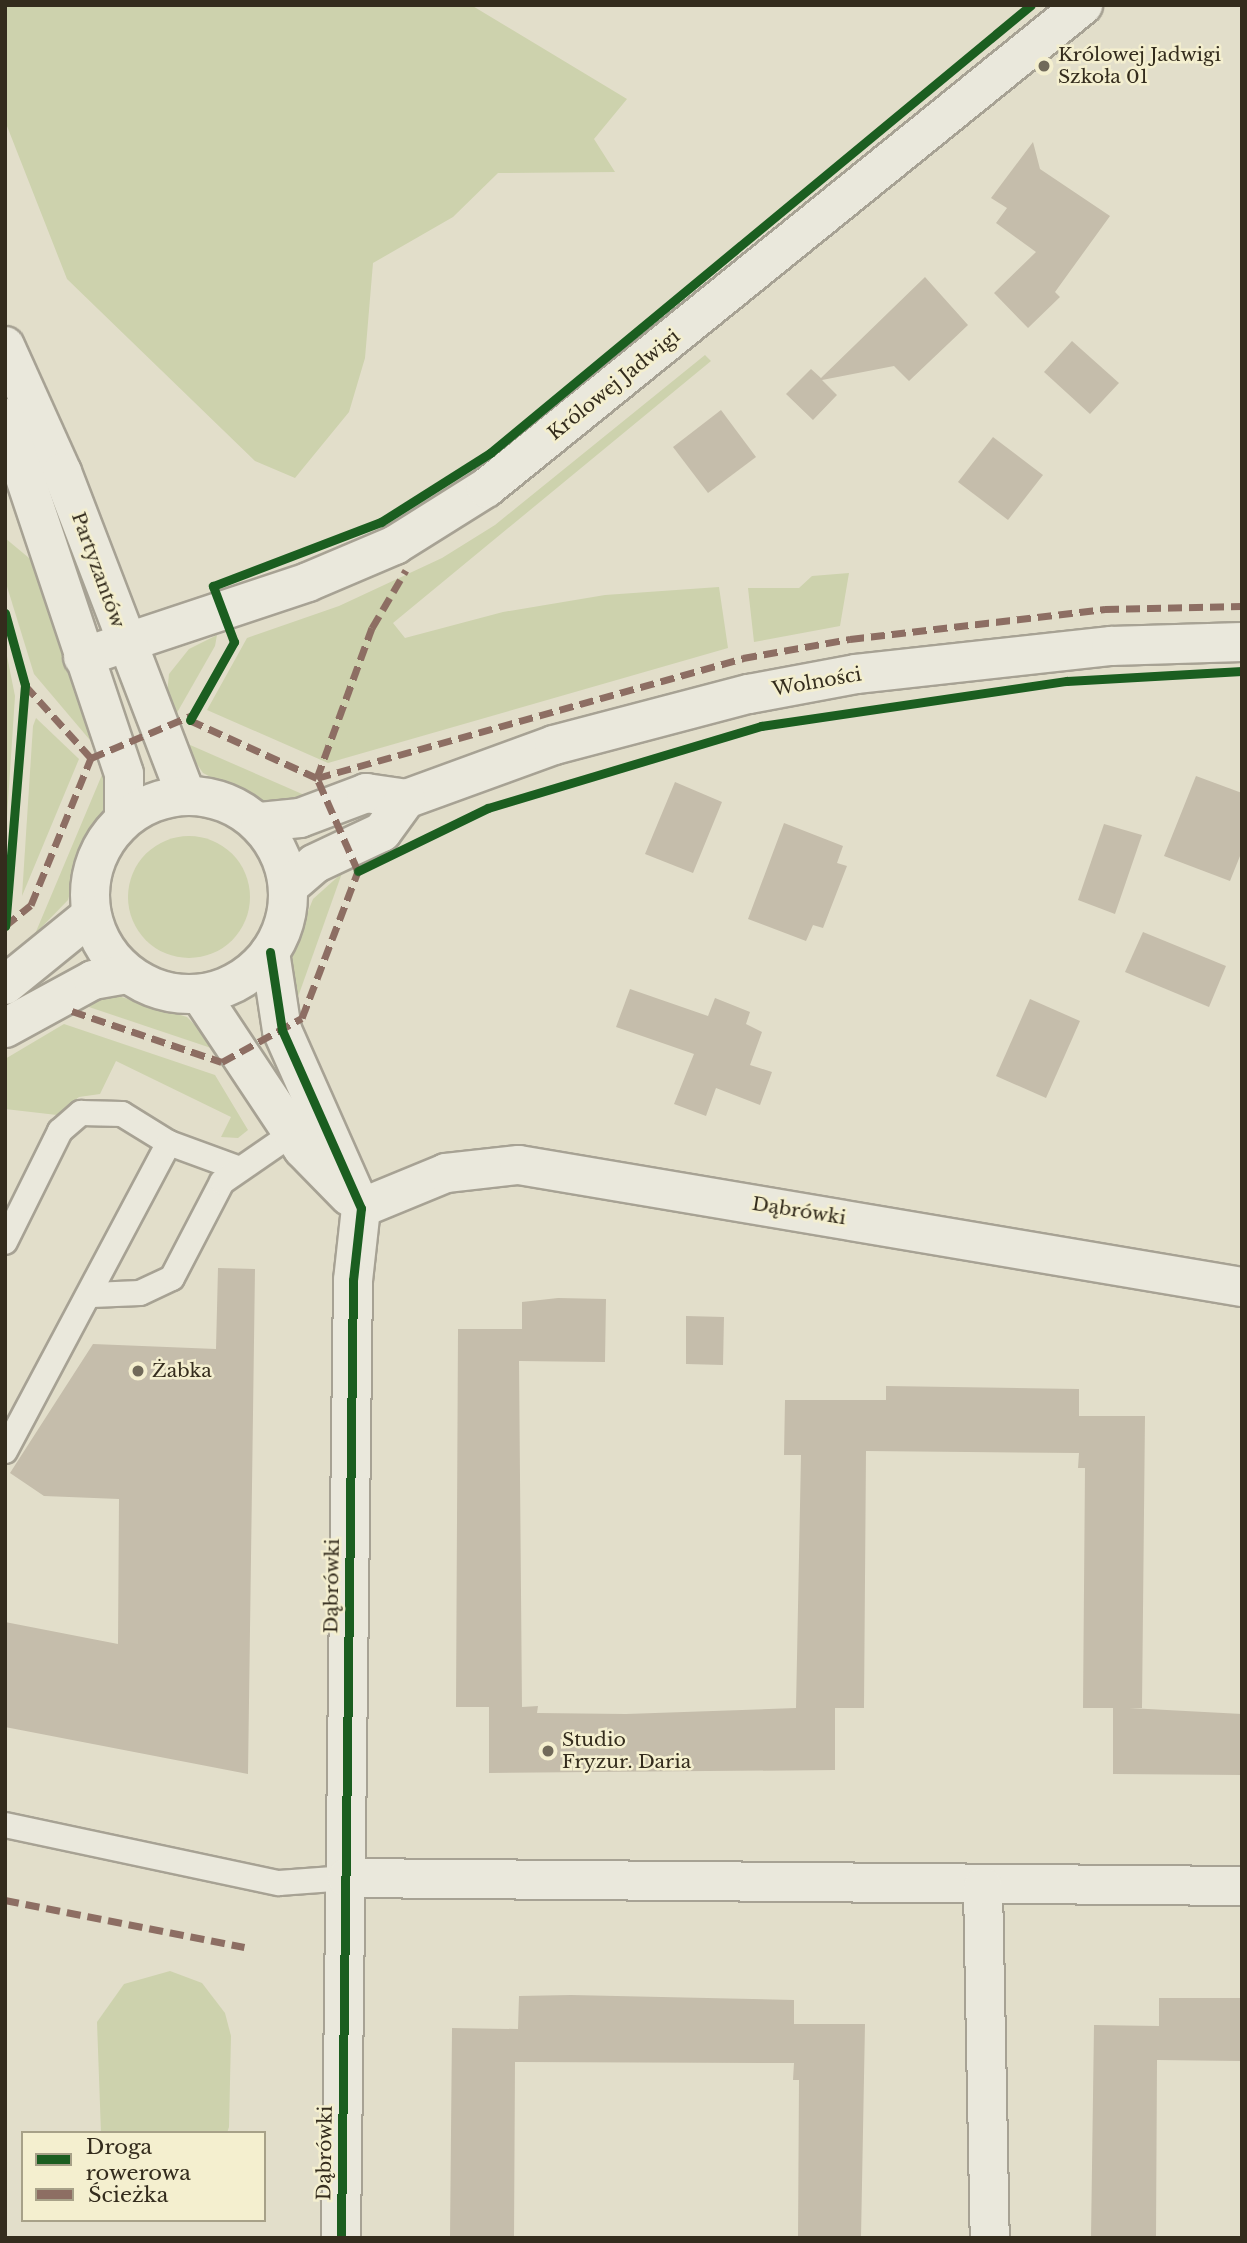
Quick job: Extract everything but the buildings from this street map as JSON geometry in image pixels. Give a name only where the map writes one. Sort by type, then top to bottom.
[{"type":"street","name":"Królowej Jadwigi","points":[[83,657],[395,545],[486,488],[1070,9]]},
{"type":"street","name":"Partyzantów","points":[[5,346],[62,472],[125,643],[186,795]]},
{"type":"street","points":[[5,418],[15,490],[83,657],[124,774],[124,819]]},
{"type":"street","points":[[15,490],[62,472]]},
{"type":"street","name":"Wolności","points":[[260,822],[300,818],[366,793],[407,799],[554,745],[749,694],[856,674],[1111,646],[1242,642]]},
{"type":"street","points":[[186,795],[214,798],[260,822],[280,855],[288,887],[285,921],[270,952],[251,972],[200,993],[175,994],[128,974],[98,938],[91,915],[90,881],[100,849],[124,819],[162,799],[186,795]]},
{"type":"street","points":[[288,887],[314,864],[382,832],[407,799]]},
{"type":"street","points":[[5,985],[91,915]]},
{"type":"street","points":[[270,952],[282,1030],[361,1208]]},
{"type":"street","points":[[5,1028],[93,980],[128,974]]},
{"type":"street","points":[[200,993],[293,1133],[361,1208]]},
{"type":"street","name":"Dąbrówki","points":[[341,2238],[353,1280],[361,1208],[446,1173],[519,1165],[1242,1287]]},
{"type":"street","points":[[347,1878],[983,1887],[1242,1886]]},
{"type":"street","points":[[983,1887],[990,2238]]},
{"type":"lane","points":[[5,1242],[60,1131],[81,1113],[122,1114],[169,1143],[237,1168]]},
{"type":"lane","points":[[92,1295],[140,1293],[172,1278],[212,1195],[237,1168],[293,1133]]},
{"type":"lane","points":[[5,1451],[92,1295],[169,1143]]},
{"type":"lane","points":[[5,1825],[279,1883],[347,1878]]},
{"type":"green space","points":[[5,5],[471,5],[627,99],[594,139],[615,172],[498,173],[453,217],[373,263],[365,358],[349,412],[295,478],[255,461],[67,279],[5,121]]},
{"type":"green space","points":[[705,355],[711,361],[393,623],[405,638],[503,612],[605,595],[719,587],[728,648],[328,763],[207,710],[247,638],[339,606],[442,558],[495,525]]},
{"type":"green space","points":[[5,538],[35,563],[95,746],[34,674],[5,580]]},
{"type":"green space","points":[[849,573],[840,626],[754,642],[748,588],[799,588],[812,576]]},
{"type":"green space","points":[[217,635],[215,646],[174,718],[166,704],[169,674],[189,649]]},
{"type":"green space","points":[[5,646],[15,696],[5,847]]},
{"type":"green space","points":[[36,718],[79,759],[22,896],[33,726]]},
{"type":"green space","points":[[181,741],[309,797],[257,801],[203,773]]},
{"type":"green space","points":[[104,770],[104,814],[80,857],[68,900],[35,934]]},
{"type":"green space","points":[[189,836],[212,841],[232,854],[245,874],[250,897],[245,920],[232,940],[212,953],[189,958],[166,953],[146,940],[133,920],[128,897],[133,874],[146,854],[166,841]]},
{"type":"green space","points":[[342,873],[293,1011],[289,959],[313,899]]},
{"type":"green space","points":[[115,995],[187,1017],[220,1051],[80,1004]]},
{"type":"green space","points":[[64,1024],[215,1075],[248,1130],[238,1138],[221,1137],[231,1117],[116,1061],[100,1094],[79,1097],[57,1115],[5,1109],[5,1059]]},
{"type":"green space","points":[[170,1971],[202,1983],[225,2013],[231,2036],[228,2131],[101,2131],[97,2022],[124,1984]]},
{"type":"marked path","points":[[317,778],[372,628],[406,570]]},
{"type":"marked path","points":[[317,778],[743,658],[850,639],[1105,609],[1242,606]]},
{"type":"marked path","points":[[25,685],[91,758],[193,715]]},
{"type":"marked path","points":[[72,1011],[222,1062],[302,1018],[358,871],[317,778],[190,720]]},
{"type":"marked path","points":[[5,926],[31,905],[91,758]]},
{"type":"marked path","points":[[5,1900],[244,1947]]},
{"type":"cycle path","points":[[190,720],[234,642],[213,586],[381,522],[490,453],[1031,5]]},
{"type":"cycle path","points":[[5,613],[25,685],[5,926]]},
{"type":"cycle path","points":[[358,871],[488,808],[761,726],[1067,681],[1242,671]]},
{"type":"cycle path","points":[[270,952],[282,1030],[361,1208],[353,1280],[341,2238]]},
{"type":"place","name":"Królowej Jadwigi Szkoła 01","points":[[1044,66]]},
{"type":"place","name":"Żabka","points":[[138,1371]]},
{"type":"place","name":"Studio Fryzur. Daria","points":[[548,1751]]}]
